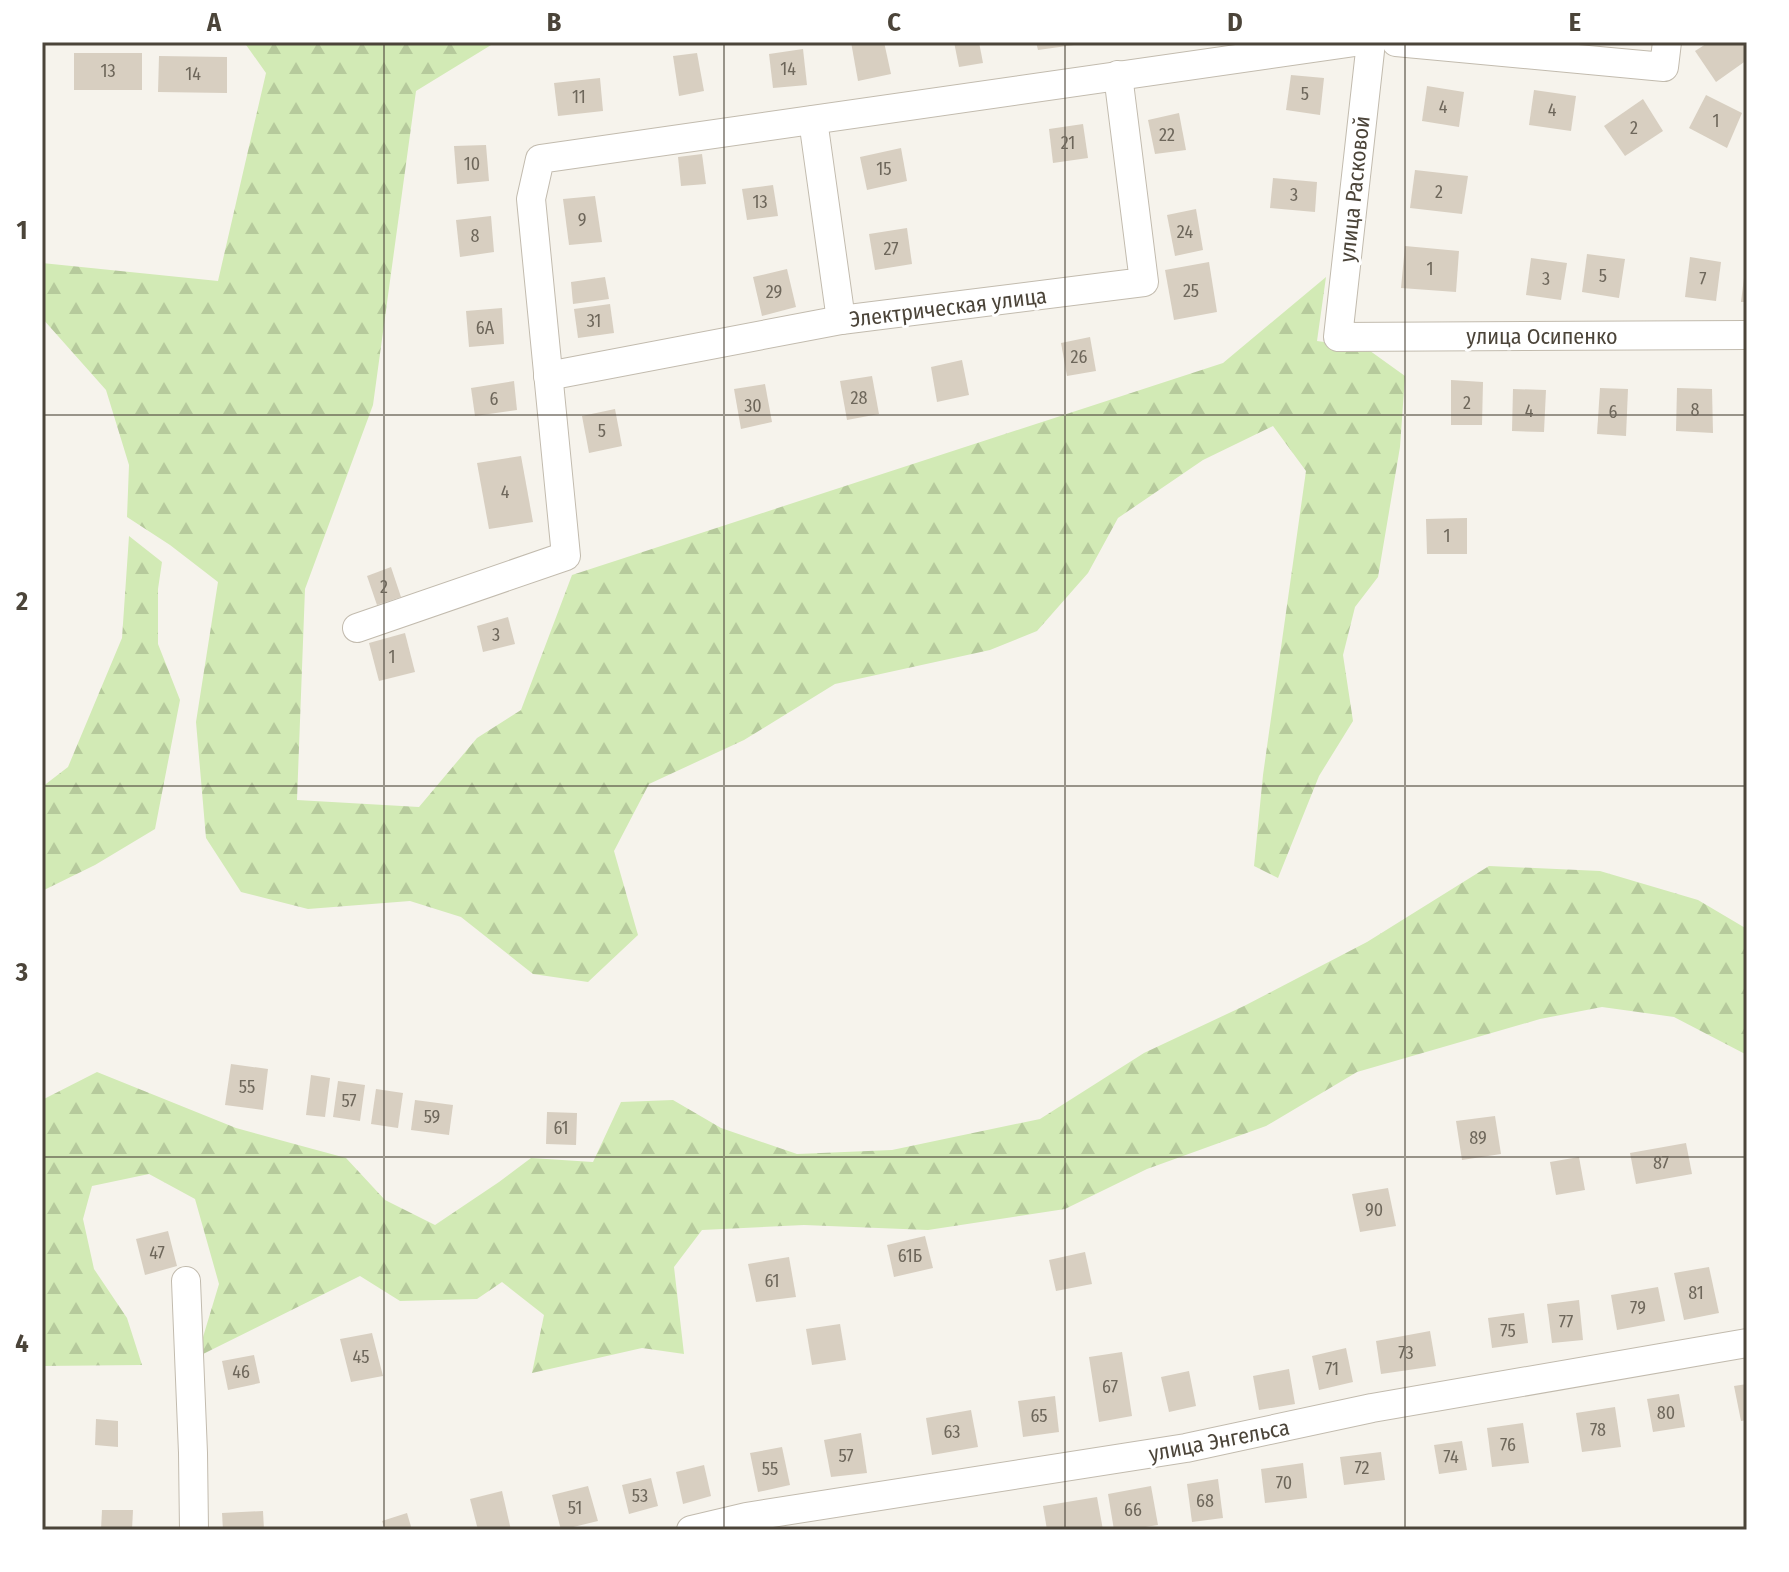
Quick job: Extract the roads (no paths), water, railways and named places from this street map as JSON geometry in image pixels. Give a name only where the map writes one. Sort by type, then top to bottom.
[{"type":"street","points":[[357,628],[566,556],[531,199],[540,159],[1355,42]]},
{"type":"street","name":"улица Расковой","points":[[1338,337],[1371,42]]},
{"type":"street","points":[[1396,42],[1664,67],[1667,42]]},
{"type":"street","name":"Электрическая улица","points":[[548,376],[841,320],[1144,282],[1118,75]]},
{"type":"street","points":[[813,120],[841,320]]},
{"type":"street","name":"улица Осипенко","points":[[1338,337],[1747,335]]},
{"type":"street","points":[[186,1281],[194,1530]]},
{"type":"street","name":"улица Энгельса","points":[[691,1530],[746,1517],[1186,1448],[1372,1408],[1747,1343]]}]
